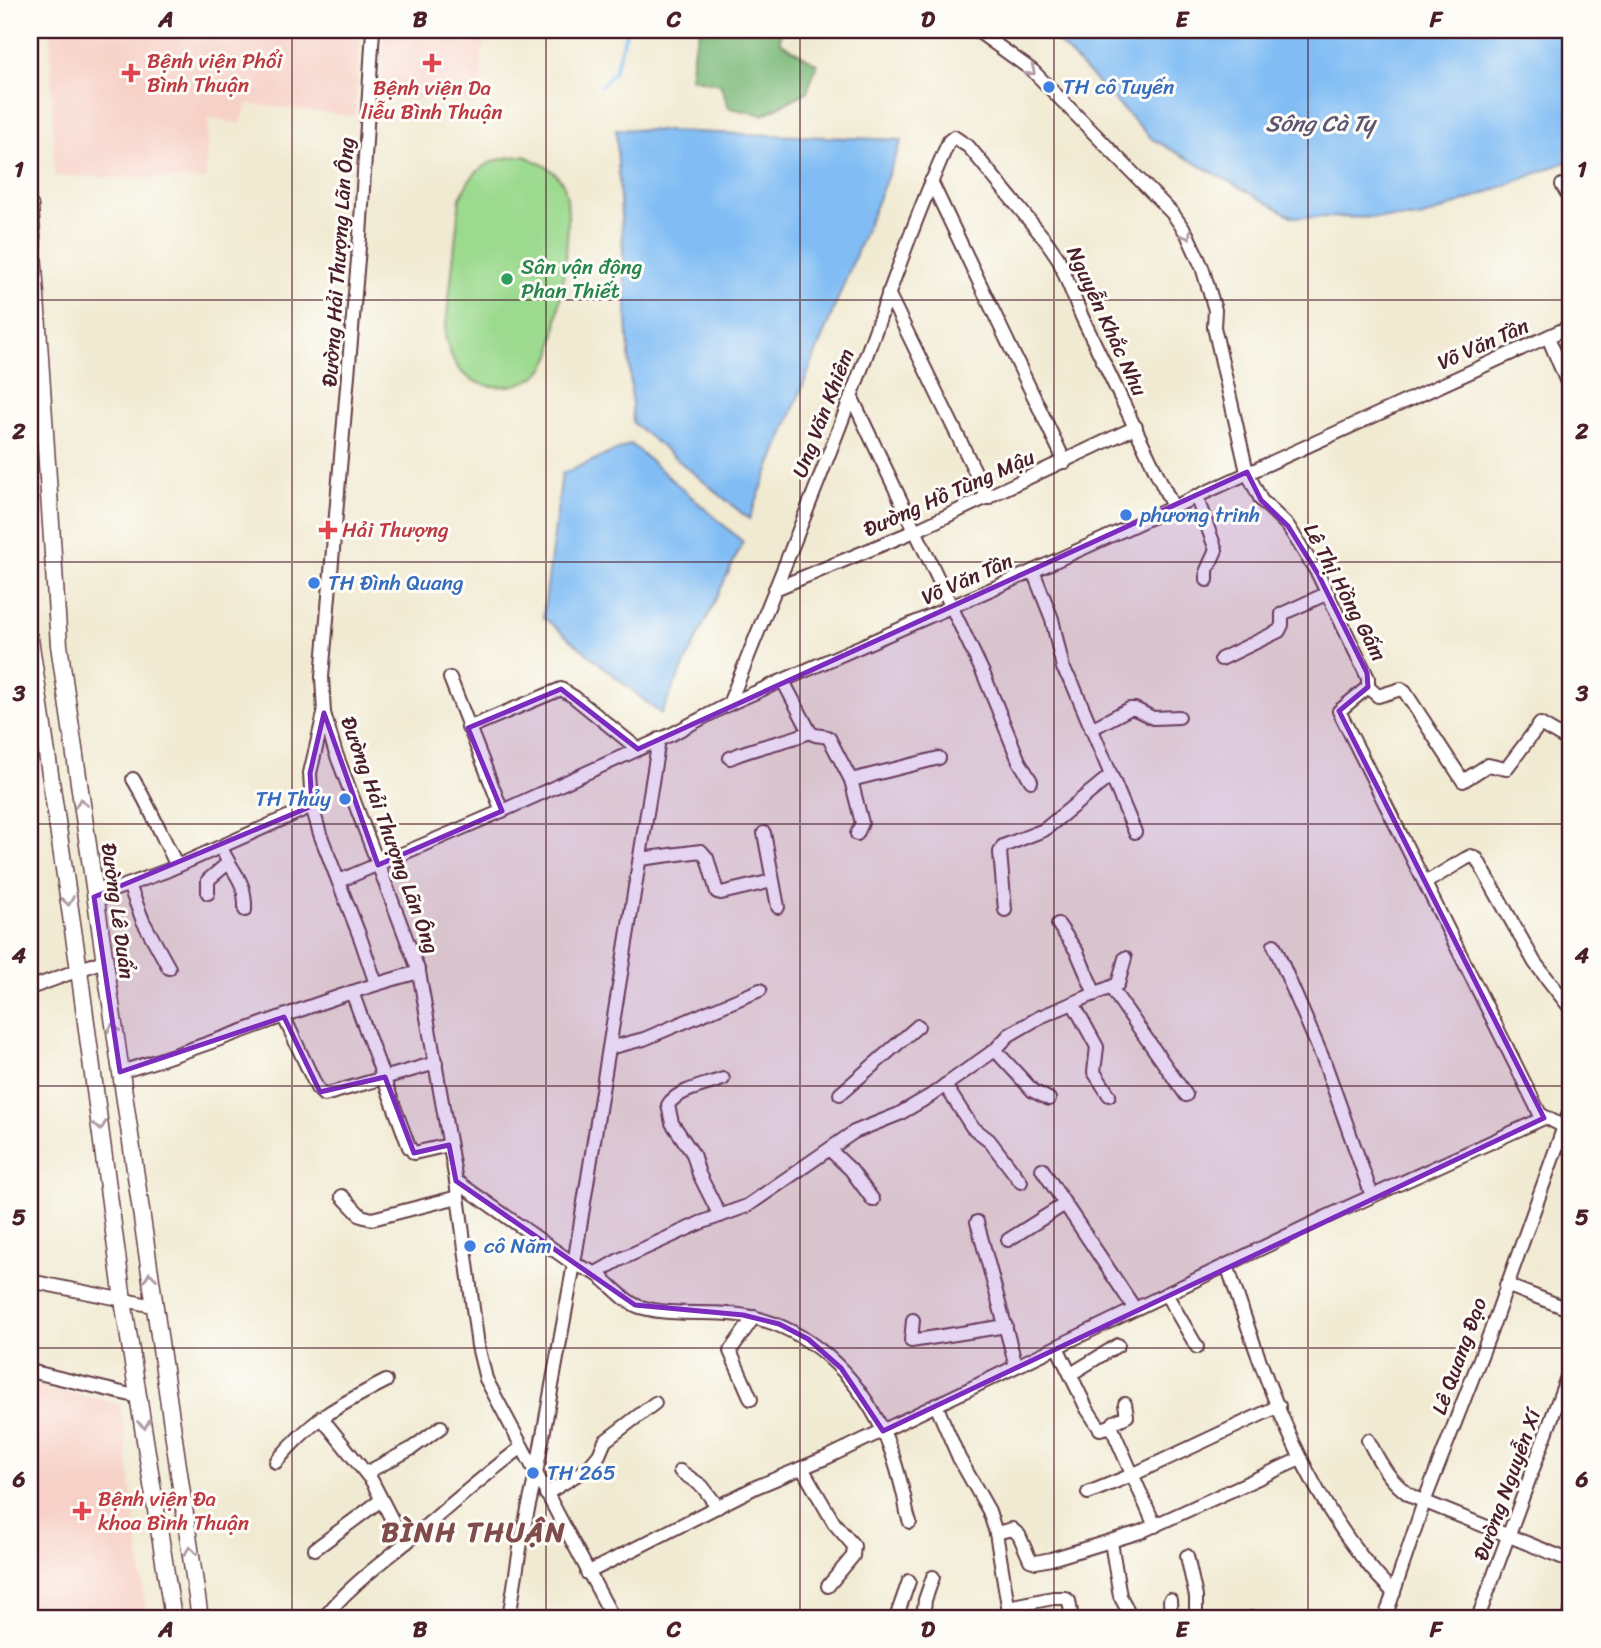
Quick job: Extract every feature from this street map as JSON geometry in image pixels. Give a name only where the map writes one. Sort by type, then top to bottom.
[{"type":"main road","name":"Đường Lê Duẩn","points":[[30,206],[33,287],[59,645],[200,1618]]},
{"type":"main road","points":[[30,639],[79,970],[123,1300],[173,1618]]},
{"type":"main road","points":[[30,647],[59,645]]},
{"type":"street","name":"Đường Hải Thượng Lãn Ông","points":[[373,30],[359,250],[322,677],[324,713],[346,783],[419,972],[456,1181],[483,1370],[490,1388],[613,1618]]},
{"type":"street","name":"Lê Thị Hồng Gấm","points":[[976,30],[1033,71],[1164,204],[1187,234],[1202,267],[1215,310],[1214,327],[1247,472],[1261,500],[1288,526],[1328,593],[1367,673],[1368,687],[1339,711],[1544,1118]]},
{"type":"street","name":"Ung Văn Khiêm","points":[[729,704],[851,396],[931,181],[949,141],[954,137]]},
{"type":"street","name":"Nguyễn Khắc Nhu","points":[[954,137],[969,147],[1053,249],[1082,317],[1173,507]]},
{"type":"street","points":[[931,181],[1065,463]]},
{"type":"street","points":[[1562,185],[1571,200]]},
{"type":"street","points":[[888,293],[988,498]]},
{"type":"street","name":"Võ Văn Tần","points":[[339,881],[502,811],[659,740],[729,704],[1033,571],[1571,326]]},
{"type":"street","points":[[1548,337],[1571,392]]},
{"type":"street","points":[[851,396],[917,530],[984,675],[1019,761],[1031,781]]},
{"type":"street","name":"Đường Hồ Tùng Mậu","points":[[775,589],[917,530],[1065,463],[1136,427]]},
{"type":"street","points":[[1196,496],[1216,550],[1207,570],[1207,580]]},
{"type":"street","points":[[1033,571],[1052,619],[1063,668],[1074,687],[1135,832]]},
{"type":"street","points":[[1221,659],[1279,631],[1282,614],[1328,593]]},
{"type":"street","points":[[450,678],[502,811]]},
{"type":"street","points":[[783,681],[810,732],[817,737],[829,738],[851,780],[862,822],[857,834]]},
{"type":"street","points":[[1368,687],[1378,696],[1395,689],[1405,692],[1463,780],[1488,765],[1506,769],[1540,724],[1571,742]]},
{"type":"street","points":[[468,728],[561,689],[638,749]]},
{"type":"street","points":[[1091,729],[1129,709],[1136,709],[1153,719],[1179,717]]},
{"type":"street","points":[[324,713],[310,773],[312,806],[376,984]]},
{"type":"street","points":[[730,758],[810,732]]},
{"type":"street","points":[[509,1618],[574,1265],[659,740]]},
{"type":"street","points":[[851,780],[939,758]]},
{"type":"street","points":[[1005,909],[1000,852],[1003,845],[1044,830],[1110,776]]},
{"type":"street","points":[[133,779],[152,809],[157,827],[177,866]]},
{"type":"street","points":[[94,897],[177,866],[312,806]]},
{"type":"street","points":[[764,833],[778,907]]},
{"type":"street","points":[[221,847],[228,863],[243,884],[245,910]]},
{"type":"street","points":[[640,859],[701,851],[707,858],[717,891],[721,893],[772,881]]},
{"type":"street","points":[[1425,883],[1471,856],[1477,859],[1535,963],[1571,1009]]},
{"type":"street","points":[[208,893],[208,880],[228,863]]},
{"type":"street","points":[[129,885],[143,921],[169,968]]},
{"type":"street","points":[[1058,925],[1077,951],[1095,994]]},
{"type":"street","points":[[1274,945],[1324,1061],[1372,1196]]},
{"type":"street","points":[[596,1273],[619,1259],[747,1206],[854,1132],[914,1106],[995,1050],[1009,1035],[1040,1017],[1111,989],[1118,984],[1125,958]]},
{"type":"street","points":[[30,988],[103,961]]},
{"type":"street","points":[[120,1072],[181,1055],[352,992],[419,972]]},
{"type":"street","points":[[1111,989],[1186,1094]]},
{"type":"street","points":[[609,1048],[643,1039],[760,990]]},
{"type":"street","points":[[352,992],[411,1151],[420,1153],[449,1145]]},
{"type":"street","points":[[1073,1003],[1097,1047],[1094,1072],[1109,1095]]},
{"type":"street","points":[[284,1017],[317,1088],[324,1095],[436,1063]]},
{"type":"street","points":[[840,1094],[918,1026]]},
{"type":"street","points":[[995,1050],[1033,1091],[1049,1099]]},
{"type":"street","points":[[720,1216],[699,1174],[693,1153],[672,1123],[668,1105],[671,1099],[723,1079]]},
{"type":"street","points":[[945,1085],[972,1127],[989,1140],[1021,1182]]},
{"type":"street","name":"Lê Quang Đạo","points":[[1385,1618],[1424,1502],[1571,1107]]},
{"type":"street","points":[[587,1573],[756,1487],[883,1431],[1372,1196],[1544,1118],[1564,1127]]},
{"type":"street","points":[[830,1150],[851,1170],[873,1200]]},
{"type":"street","points":[[1041,1169],[1135,1309]]},
{"type":"street","points":[[456,1181],[574,1265],[596,1273],[631,1303],[643,1308],[754,1317],[779,1324],[808,1339],[853,1384],[883,1431],[910,1522]]},
{"type":"street","points":[[342,1196],[361,1216],[372,1219],[458,1197]]},
{"type":"street","points":[[1008,1240],[1065,1204]]},
{"type":"street","points":[[977,1222],[1016,1366]]},
{"type":"street","points":[[1227,1265],[1258,1355],[1300,1459],[1357,1551],[1394,1593]]},
{"type":"street","points":[[30,1280],[154,1306]]},
{"type":"street","points":[[1506,1285],[1571,1310]]},
{"type":"street","points":[[1166,1294],[1197,1347]]},
{"type":"street","points":[[751,1399],[730,1350],[754,1317]]},
{"type":"street","points":[[913,1320],[911,1341],[1006,1326]]},
{"type":"street","points":[[1071,1374],[1118,1345]]},
{"type":"street","points":[[1057,1347],[1100,1430],[1127,1416],[1125,1404]]},
{"type":"street","name":"Đường Nguyễn Xí","points":[[1478,1618],[1571,1366]]},
{"type":"street","points":[[30,1370],[139,1397]]},
{"type":"street","points":[[276,1462],[299,1435],[321,1417],[386,1381]]},
{"type":"street","points":[[546,1494],[588,1468],[599,1455],[605,1441],[655,1403]]},
{"type":"street","points":[[936,1405],[959,1458],[989,1511],[996,1533],[1009,1613],[1060,1597],[1069,1601],[1072,1618]]},
{"type":"street","points":[[1087,1493],[1132,1475],[1279,1406]]},
{"type":"street","points":[[321,1417],[366,1473],[407,1542]]},
{"type":"street","points":[[1111,1426],[1155,1526]]},
{"type":"street","points":[[366,1473],[411,1449],[441,1427]]},
{"type":"street","points":[[1368,1440],[1391,1480],[1402,1491],[1571,1561]]},
{"type":"street","points":[[324,1618],[343,1596],[486,1474],[522,1447]]},
{"type":"street","points":[[996,1533],[1008,1529],[1016,1531],[1033,1562],[1111,1542],[1155,1526],[1300,1459]]},
{"type":"street","points":[[802,1468],[834,1523],[854,1546],[853,1556],[828,1586]]},
{"type":"street","points":[[680,1471],[702,1486],[718,1507]]},
{"type":"street","points":[[315,1549],[381,1500]]},
{"type":"street","points":[[1111,1542],[1120,1596],[1127,1609],[1128,1618]]},
{"type":"street","points":[[1187,1556],[1196,1597],[1196,1618]]},
{"type":"street","points":[[923,1618],[925,1600],[933,1577]]},
{"type":"street","points":[[895,1618],[909,1581]]},
{"type":"street","points":[[1170,1600],[1171,1618]]},
{"type":"street","points":[[1568,1618],[1571,1611]]},
{"type":"highlighted area","points":[[1247,472],[1261,500],[1288,526],[1318,574],[1367,673],[1368,687],[1339,711],[1544,1118],[883,1431],[841,1368],[808,1339],[779,1324],[743,1315],[635,1305],[456,1181],[449,1145],[414,1153],[385,1077],[320,1092],[284,1017],[120,1072],[94,897],[312,806],[310,773],[324,713],[378,865],[502,811],[468,728],[561,689],[638,749]]},
{"type":"shaded area","name":"Bệnh viện Phổi Bình Thuận","points":[[50,30],[361,30],[355,116],[247,104],[241,124],[209,117],[205,180],[54,176]]},
{"type":"shaded area","name":"Bệnh viện Da liễu Bình Thuận","points":[[384,30],[484,30],[480,103],[380,97]]},
{"type":"shaded area","name":"Bệnh viện Đa khoa Bình Thuận","points":[[30,1385],[121,1404],[147,1618],[30,1618]]},
{"type":"green space","points":[[700,30],[781,30],[780,42],[817,64],[807,92],[763,115],[729,108],[720,84],[690,78],[694,47]]},
{"type":"green space","name":"Sân vận động Phan Thiết","points":[[524,156],[551,170],[563,184],[568,217],[565,265],[552,352],[546,365],[528,380],[507,386],[495,386],[474,381],[457,367],[445,336],[460,198],[477,171],[502,159]]},
{"type":"water","name":"Sông Cà Ty","points":[[1050,30],[1571,30],[1571,160],[1421,218],[1293,217],[1152,139],[1053,37]]},
{"type":"water","points":[[616,129],[902,140],[749,519],[633,423]]},
{"type":"water","points":[[631,444],[743,542],[661,714],[543,617],[562,474]]},
{"type":"waterway","points":[[601,86],[614,72],[627,30]]},
{"type":"place","name":"Bệnh viện Da liễu Bình Thuận","points":[[432,63]]},
{"type":"place","name":"Bệnh viện Phổi Bình Thuận","points":[[131,73]]},
{"type":"place","name":"TH cô Tuyến","points":[[1049,87]]},
{"type":"place","name":"Sân vận động Phan Thiết","points":[[507,279]]},
{"type":"place","name":"phương trinh","points":[[1126,515]]},
{"type":"place","name":"Hải Thượng","points":[[328,530]]},
{"type":"place","name":"TH Đình Quang","points":[[314,583]]},
{"type":"place","name":"TH Thủy","points":[[345,799]]},
{"type":"place","name":"cô Năm","points":[[470,1246]]},
{"type":"place","name":"TH 265","points":[[533,1473]]},
{"type":"place","name":"Bệnh viện Đa khoa Bình Thuận","points":[[82,1511]]},
{"type":"district","name":"BÌNH THUẬN","points":[[474,1531]]}]
